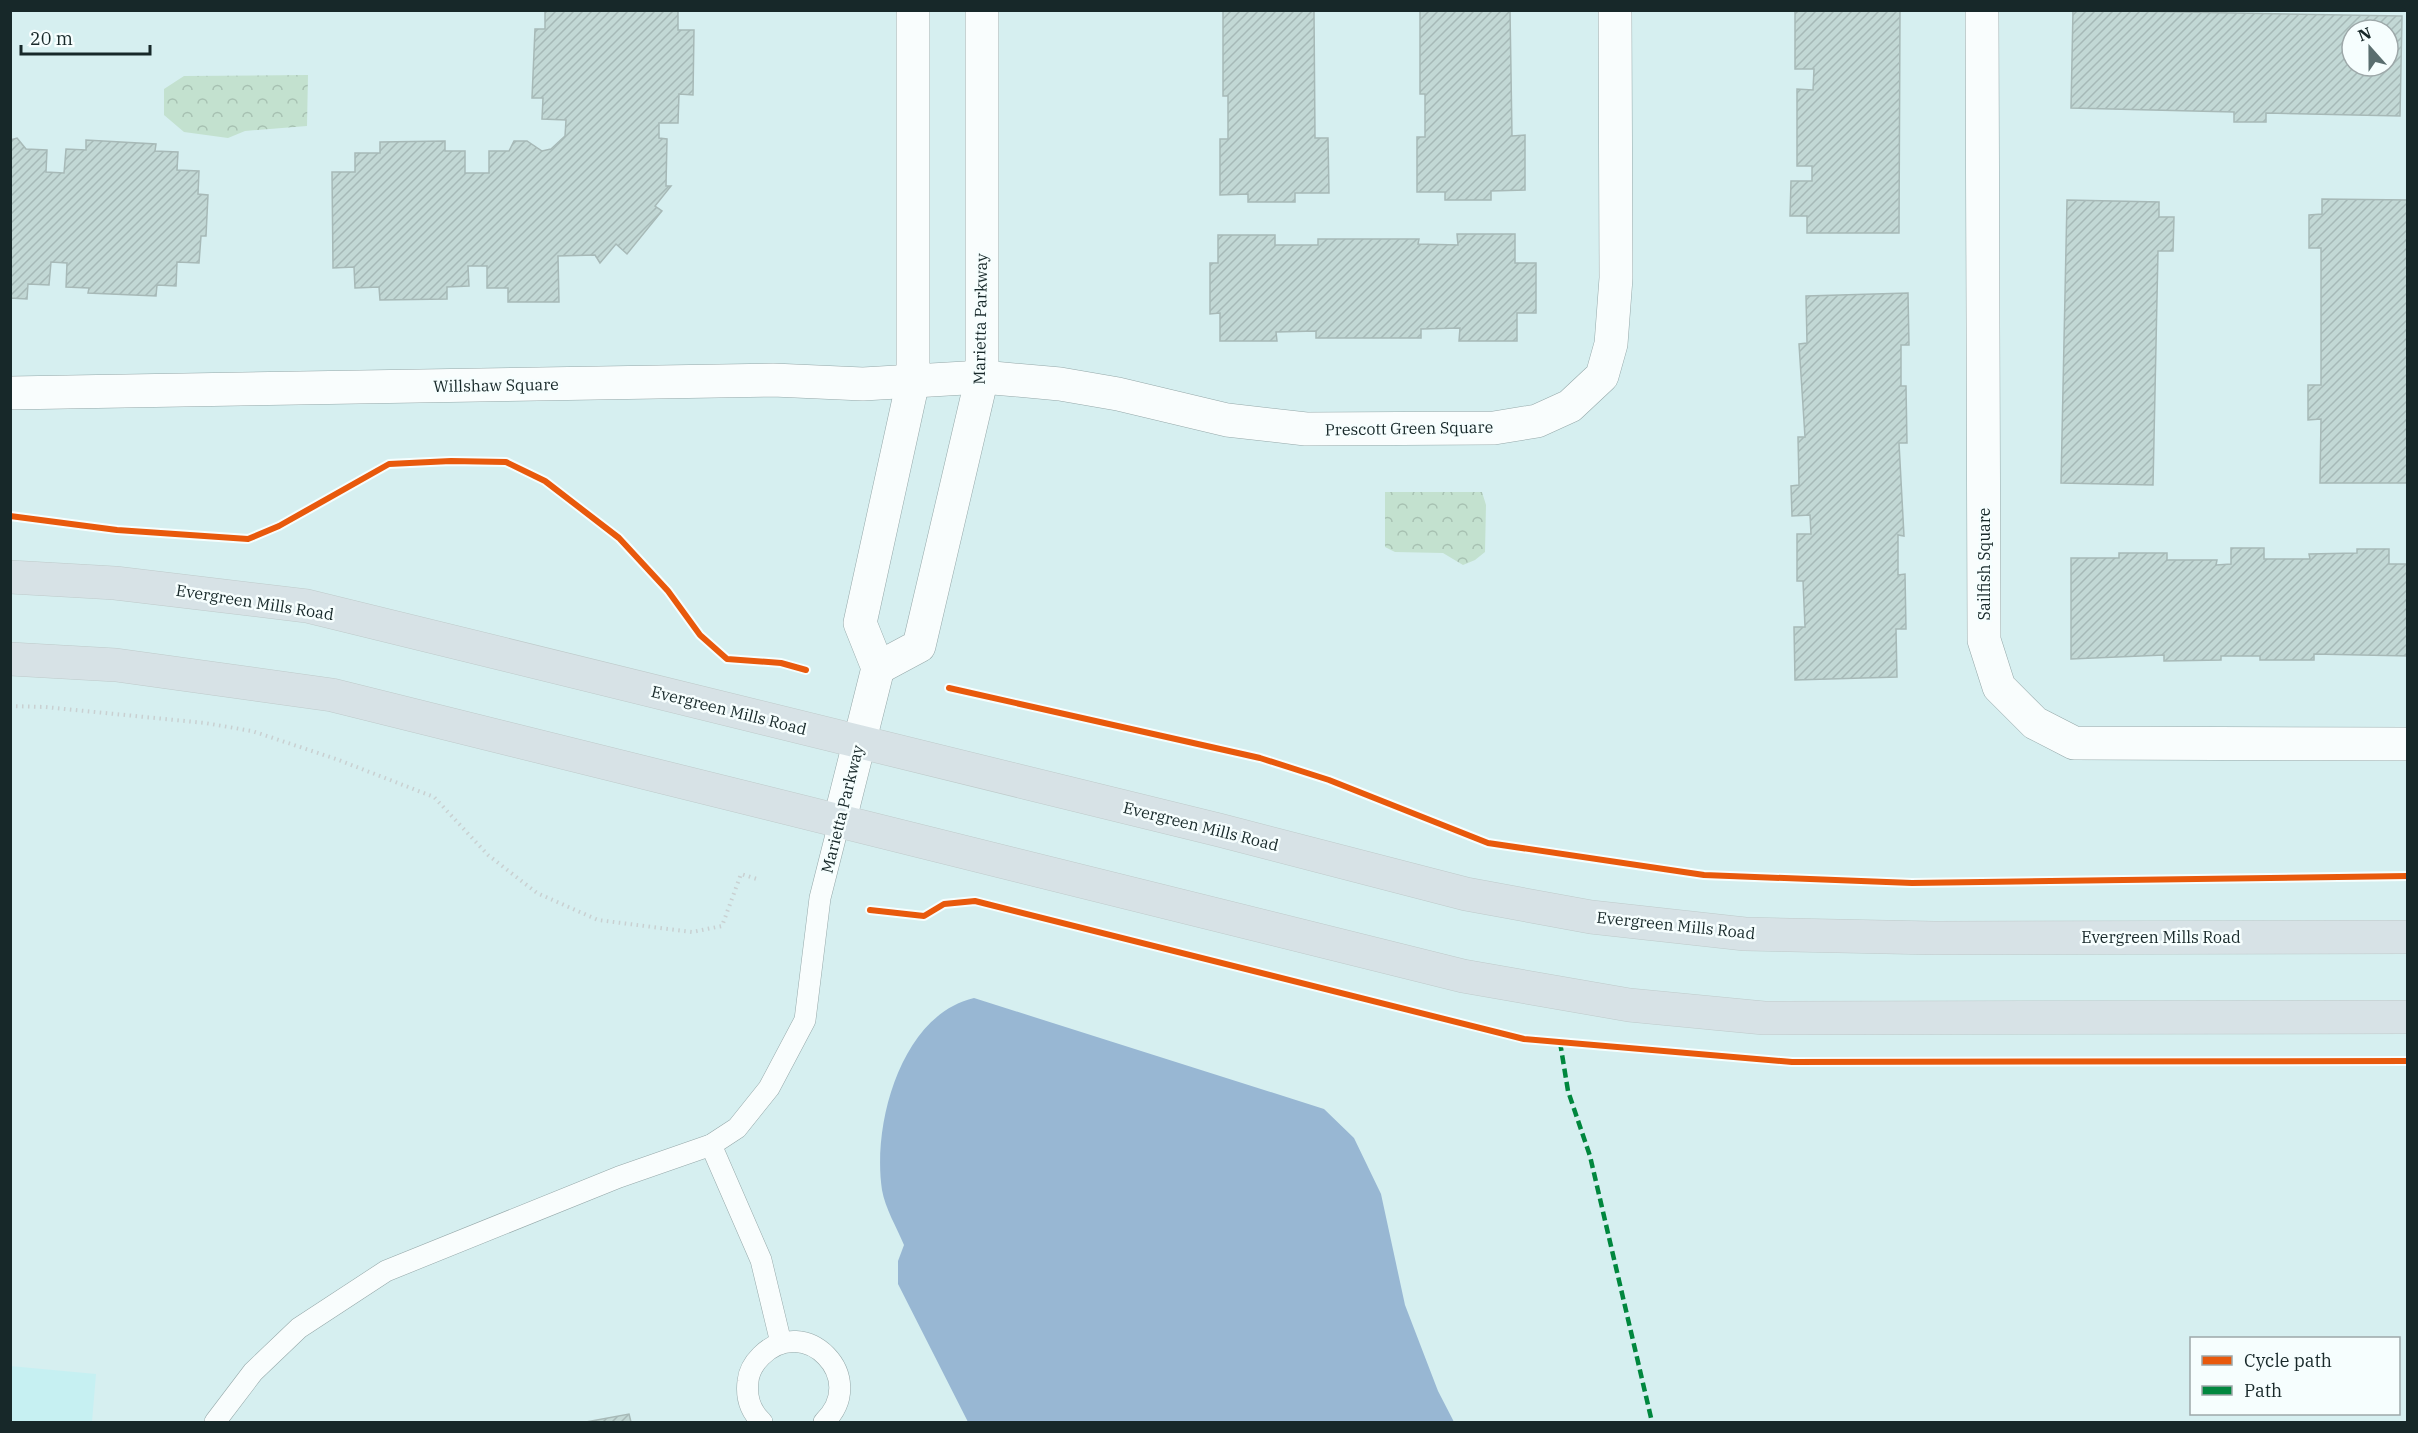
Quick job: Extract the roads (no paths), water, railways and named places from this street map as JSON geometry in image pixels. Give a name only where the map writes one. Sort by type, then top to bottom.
[{"type":"main road","name":"Evergreen Mills Road","points":[[10,577],[126,584],[307,606],[1466,894],[1591,917],[1757,934],[1934,938],[2408,937]]},
{"type":"main road","points":[[10,659],[116,665],[332,695],[839,823],[1463,976],[1629,1005],[1764,1018],[2408,1017]]},
{"type":"street","points":[[878,668],[860,623],[913,381],[913,10]]},
{"type":"street","name":"Marietta Parkway","points":[[839,823],[878,668],[919,646],[982,377],[982,10]]},
{"type":"street","name":"Prescott Green Square","points":[[982,377],[1060,384],[1118,394],[1227,420],[1306,429],[1494,428],[1537,421],[1570,406],[1602,376],[1611,345],[1616,278],[1616,10]]},
{"type":"street","name":"Sailfish Square","points":[[1982,10],[1984,640],[2000,687],[2035,723],[2074,743],[2408,744]]},
{"type":"street","name":"Willshaw Square","points":[[10,393],[761,381],[863,384],[982,377]]},
{"type":"lane","name":"Marietta Parkway","points":[[215,1422],[253,1372],[299,1328],[386,1271],[619,1177],[711,1144],[737,1128],[761,1100],[805,1020],[820,898],[839,823]]},
{"type":"lane","points":[[711,1144],[761,1260],[781,1343]]},
{"type":"lane","points":[[762,1422],[751,1408],[747,1392],[748,1377],[761,1356],[781,1343],[795,1342],[810,1345],[823,1352],[832,1362],[838,1375],[840,1390],[837,1404],[824,1422]]}]
